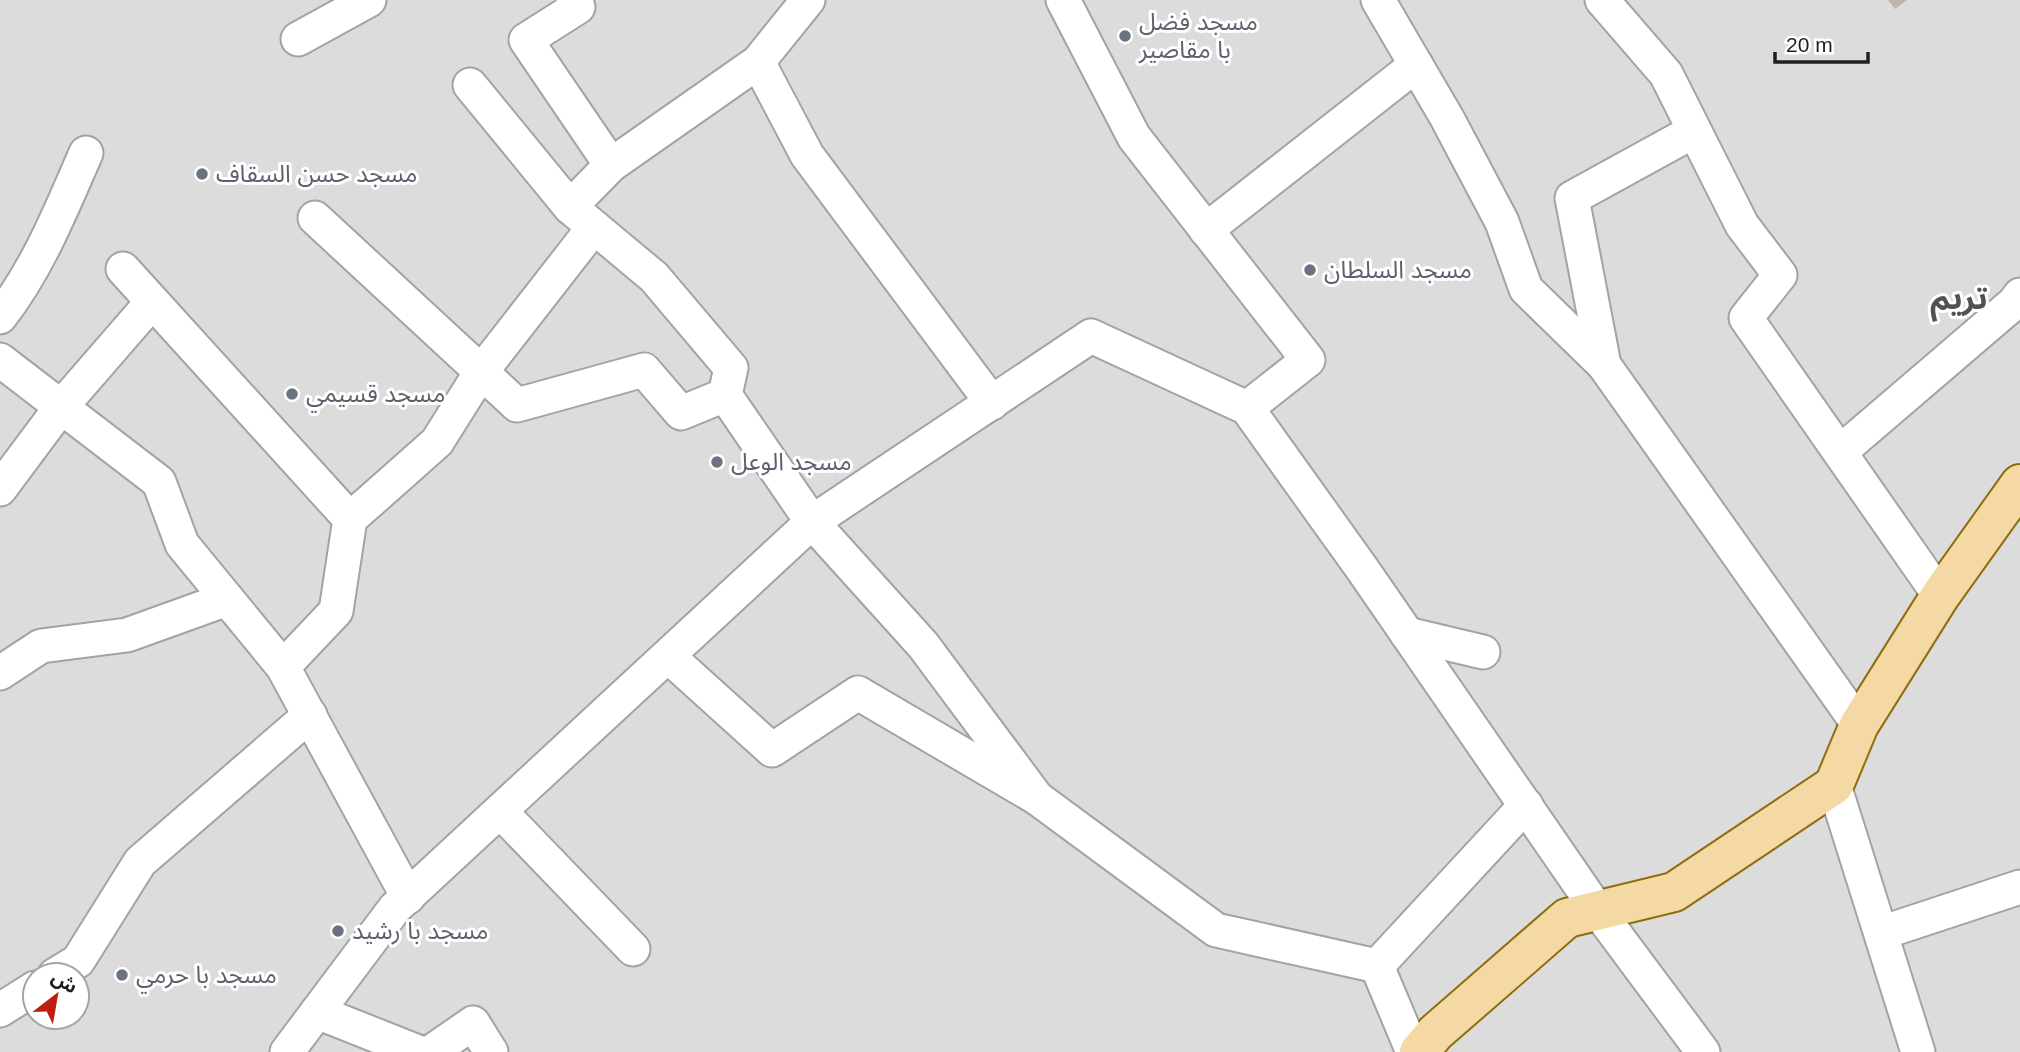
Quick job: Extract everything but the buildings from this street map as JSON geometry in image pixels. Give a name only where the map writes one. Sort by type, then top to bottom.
[{"type":"main road","points":[[1419,1052],[1435,1033],[1567,918],[1674,892],[1834,785],[1858,725],[1940,596],[2020,484]]},
{"type":"street","points":[[299,39],[369,0]]},
{"type":"street","points":[[573,0],[578,7],[526,40],[611,165]]},
{"type":"street","points":[[283,667],[335,611],[350,519],[437,442],[582,217],[611,165],[758,62],[808,0]]},
{"type":"street","points":[[1063,0],[1134,137],[1308,360],[1247,408]]},
{"type":"street","points":[[1378,0],[1502,222],[1525,289],[1604,365],[1858,725]]},
{"type":"street","points":[[1602,0],[1666,74],[1742,225],[1780,275],[1746,318],[1940,596]]},
{"type":"street","points":[[758,62],[807,155],[992,402]]},
{"type":"street","points":[[1206,230],[1416,65]]},
{"type":"street","points":[[470,85],[582,217],[654,278],[731,368],[725,395],[812,522],[923,645],[1037,797]]},
{"type":"street","points":[[1604,365],[1572,198],[1694,131]]},
{"type":"street","points":[[0,317],[45,246],[86,153]]},
{"type":"street","points":[[315,218],[517,405],[644,370],[681,413],[725,395]]},
{"type":"street","points":[[123,269],[350,519]]},
{"type":"street","points":[[1840,452],[2020,295]]},
{"type":"street","points":[[0,489],[61,407],[152,302]]},
{"type":"street","points":[[287,1052],[395,908],[812,522],[1091,336],[1247,408],[1598,911],[1703,1052]]},
{"type":"street","points":[[0,360],[159,482],[182,544],[283,667],[408,897]]},
{"type":"street","points":[[0,673],[40,646],[127,635],[227,599]]},
{"type":"street","points":[[1407,634],[1483,652]]},
{"type":"street","points":[[668,656],[772,750],[858,693],[1037,797],[1216,930],[1377,967]]},
{"type":"street","points":[[78,961],[140,862],[310,715]]},
{"type":"street","points":[[1834,785],[1918,1052]]},
{"type":"street","points":[[1377,967],[1525,805]]},
{"type":"street","points":[[500,811],[633,949]]},
{"type":"street","points":[[1881,933],[2020,887]]},
{"type":"street","points":[[1377,967],[1413,1052]]},
{"type":"street","points":[[0,1010],[21,997]]},
{"type":"street","points":[[317,1012],[418,1052]]},
{"type":"street","points":[[431,1052],[473,1023],[491,1052]]},
{"type":"shaded area","points":[[0,0],[2020,0],[2020,1052],[0,1052]]},
{"type":"place","name":"مسجد فضل با مقاصير","points":[[1125,36]]},
{"type":"place","name":"مسجد حسن السقاف","points":[[202,174]]},
{"type":"place","name":"مسجد السلطان","points":[[1310,270]]},
{"type":"place","name":"مسجد قسيمي","points":[[292,394]]},
{"type":"place","name":"مسجد الوعل","points":[[717,462]]},
{"type":"place","name":"مسجد با رشيد","points":[[338,931]]},
{"type":"place","name":"مسجد با حرمي","points":[[122,975]]},
{"type":"district","name":"تريم","points":[[1959,298]]}]
